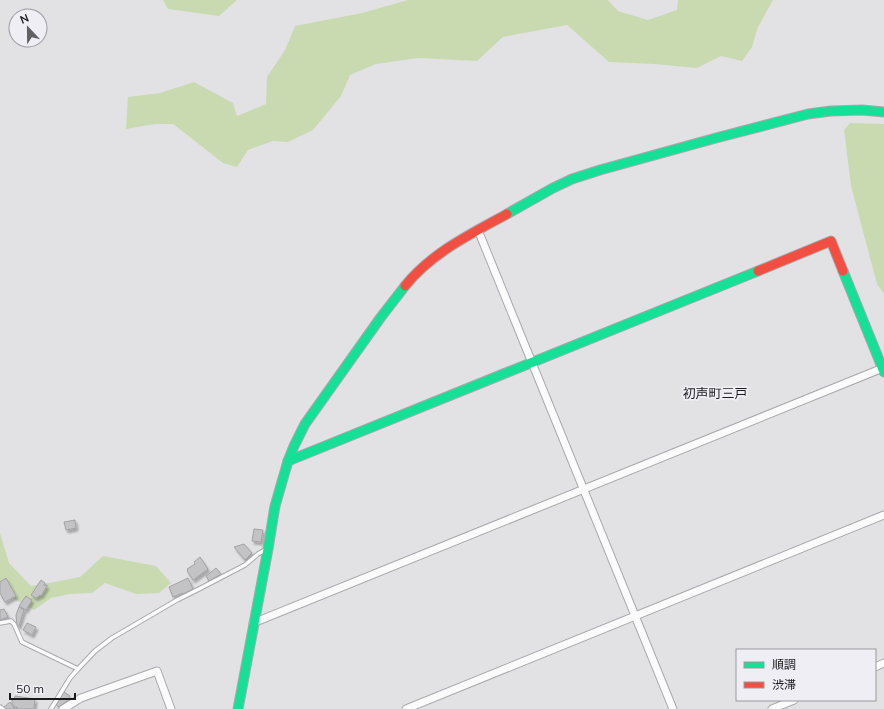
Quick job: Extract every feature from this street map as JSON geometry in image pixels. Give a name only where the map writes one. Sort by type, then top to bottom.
[{"type":"street","points":[[238,709],[275,506],[294,446],[305,424],[322,398],[408,282],[424,266],[445,249],[572,179],[716,138],[808,114],[831,111],[862,110],[884,112]]},
{"type":"street","points":[[478,230],[673,709]]},
{"type":"street","points":[[253,623],[583,489],[883,370],[831,240],[288,461]]},
{"type":"street","points":[[406,709],[884,515]]},
{"type":"street","points":[[63,709],[81,698],[158,671],[171,709]]},
{"type":"street","points":[[772,709],[792,701]]},
{"type":"lane","points":[[51,709],[70,678],[95,651],[112,638],[177,600],[200,590],[245,565],[258,554],[268,549]]},
{"type":"lane","points":[[0,623],[11,621],[14,624],[22,642],[78,669]]},
{"type":"green space","points":[[163,0],[237,0],[219,16],[168,9]]},
{"type":"green space","points":[[408,0],[608,0],[618,11],[648,20],[677,10],[678,0],[773,0],[758,27],[752,47],[742,61],[721,56],[697,68],[609,62],[567,25],[503,37],[477,61],[418,58],[376,64],[350,75],[341,96],[313,130],[288,142],[273,141],[248,150],[237,167],[223,163],[173,124],[155,124],[126,129],[128,97],[160,93],[194,82],[233,103],[237,116],[266,104],[267,77],[285,50],[295,26],[362,13]]},
{"type":"green space","points":[[850,123],[884,124],[884,294],[877,284],[851,186],[844,130]]},
{"type":"green space","points":[[0,533],[9,563],[31,586],[80,577],[103,556],[156,566],[171,583],[159,593],[136,594],[105,583],[92,593],[70,594],[51,598],[34,610],[9,596],[0,582]]},
{"type":"building","points":[[75,520],[76,528],[66,530],[64,522]]},
{"type":"building","points":[[254,529],[263,530],[261,542],[252,541]]},
{"type":"building","points":[[244,544],[252,553],[245,560],[234,547]]},
{"type":"building","points":[[200,557],[208,569],[193,580],[187,569],[195,564],[194,562]]},
{"type":"building","points":[[216,568],[221,574],[209,581],[206,576]]},
{"type":"building","points":[[6,578],[16,596],[5,602],[0,593],[0,582]]},
{"type":"building","points":[[188,578],[193,589],[173,597],[169,587]]},
{"type":"building","points":[[41,580],[45,583],[44,585],[47,586],[41,596],[40,595],[36,598],[31,595]]},
{"type":"building","points":[[26,596],[32,600],[26,610],[19,606]]},
{"type":"building","points":[[19,607],[24,610],[19,626],[17,626],[16,615]]},
{"type":"building","points":[[4,609],[8,617],[0,620],[0,610]]},
{"type":"building","points":[[27,623],[36,627],[32,635],[23,630]]},
{"type":"building","points":[[64,692],[70,696],[66,702],[59,707],[56,705]]},
{"type":"building","points":[[15,696],[35,699],[34,709],[17,709],[17,707],[14,707],[12,700]]},
{"type":"building","points":[[10,702],[15,709],[6,709],[4,707]]},
{"type":"traffic: fast","points":[[507,214],[572,179],[716,138],[808,114],[831,111],[862,110],[884,112]]},
{"type":"traffic: fast","points":[[288,461],[758,271]]},
{"type":"traffic: fast","points":[[843,271],[884,372]]},
{"type":"traffic: fast","points":[[238,709],[275,506],[288,461],[305,424],[381,317],[405,286]]},
{"type":"traffic: jam","points":[[405,286],[415,274],[439,254],[507,214]]},
{"type":"traffic: jam","points":[[758,271],[831,241],[843,271]]},
{"type":"district","name":"初声町三戸","points":[[715,393]]}]
